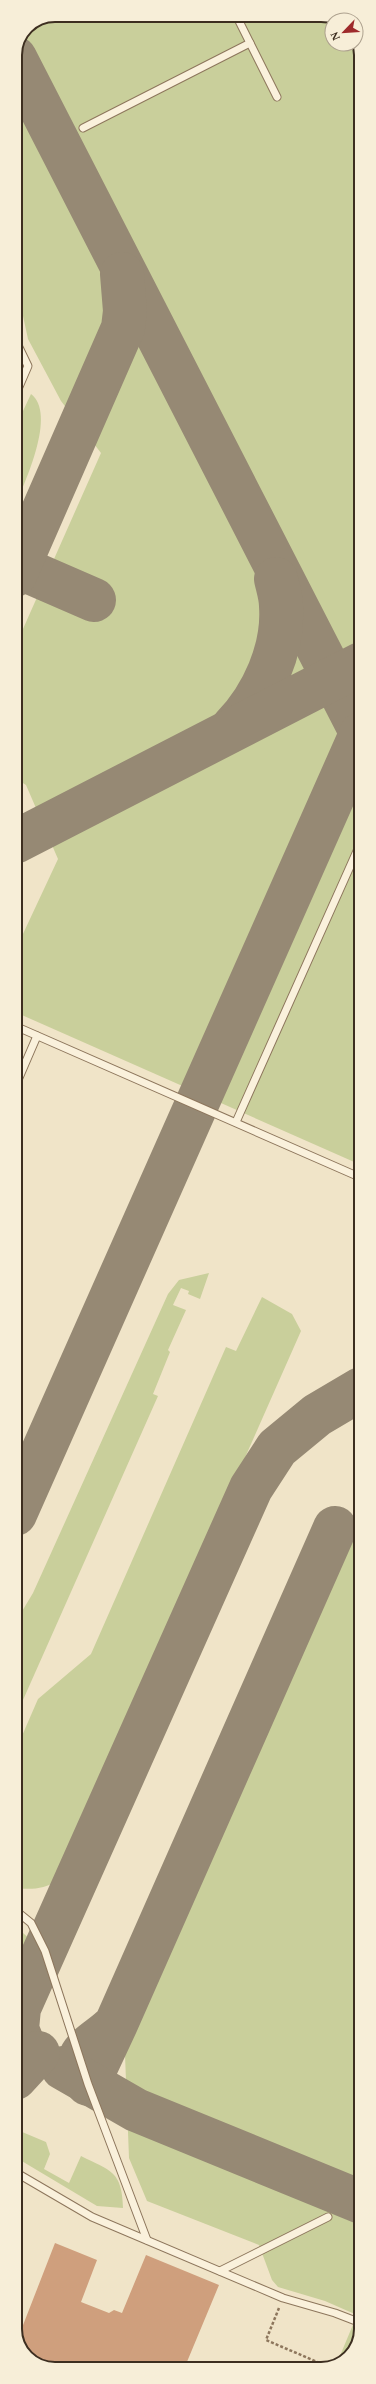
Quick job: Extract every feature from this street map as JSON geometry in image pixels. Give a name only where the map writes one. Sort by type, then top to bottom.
[{"type":"lane","points":[[240,22],[277,97]]},
{"type":"lane","points":[[83,128],[250,43]]},
{"type":"lane","points":[[22,354],[28,366],[22,380]]},
{"type":"lane","points":[[236,1122],[354,858]]},
{"type":"lane","points":[[22,1029],[354,1175]]},
{"type":"lane","points":[[22,1071],[37,1036]]},
{"type":"lane","points":[[22,1916],[31,1923],[45,1951],[88,2084],[147,2240]]},
{"type":"lane","points":[[22,2176],[92,2217],[283,2298],[335,2313],[354,2320]]},
{"type":"lane","points":[[220,2271],[328,2217]]},
{"type":"path","points":[[283,2298],[266,2340],[317,2362]]},
{"type":"green space","points":[[55,22],[324,22],[324,52],[354,52],[354,1162],[22,1015],[22,936],[58,859],[26,785],[22,782],[22,631],[101,453],[61,401],[28,339],[22,311],[22,55],[25,42],[28,37],[42,25]]},
{"type":"green space","points":[[31,394],[38,404],[41,417],[40,432],[31,465],[22,488],[22,413]]},
{"type":"green space","points":[[209,1273],[200,1299],[188,1294],[189,1291],[181,1288],[173,1305],[186,1310],[168,1350],[170,1352],[153,1394],[158,1396],[22,1702],[22,1611],[33,1593],[168,1294],[179,1280]]},
{"type":"green space","points":[[262,1297],[292,1314],[301,1331],[58,1880],[38,1888],[22,1889],[22,1736],[38,1699],[91,1654],[226,1347],[236,1351]]},
{"type":"green space","points":[[354,1534],[354,2314],[325,2301],[278,2287],[272,2280],[259,2245],[147,2201],[129,2158],[125,2055]]},
{"type":"green space","points":[[22,1932],[31,1940],[22,1960]]},
{"type":"green space","points":[[22,2132],[46,2142],[50,2154],[44,2169],[69,2183],[81,2156],[100,2165],[113,2174],[120,2186],[123,2208],[97,2206],[22,2161]]},
{"type":"green space","points":[[354,2322],[354,2333],[350,2345],[340,2356]]},
{"type":"building","points":[[55,2243],[97,2260],[81,2302],[109,2313],[114,2310],[122,2313],[146,2255],[219,2285],[187,2362],[47,2361],[33,2354],[29,2349],[23,2337],[22,2328]]},
{"type":"taxiway","points":[[22,72],[354,718]]},
{"type":"taxiway","points":[[22,559],[123,328],[125,311],[122,274]]},
{"type":"taxiway","points":[[22,569],[94,600]]},
{"type":"taxiway","points":[[233,727],[254,701],[275,655],[281,622],[281,606],[276,579]]},
{"type":"taxiway","points":[[22,838],[354,668]]},
{"type":"taxiway","points":[[22,1498],[354,750]]},
{"type":"taxiway","points":[[22,2001],[251,1488],[277,1448],[317,1415],[354,1393]]},
{"type":"taxiway","points":[[116,2024],[92,2044],[81,2057],[79,2064],[81,2073],[88,2084],[116,2024],[335,1528]]},
{"type":"taxiway","points":[[22,2070],[38,2053]]},
{"type":"taxiway","points":[[63,2068],[136,2110],[354,2199]]}]
